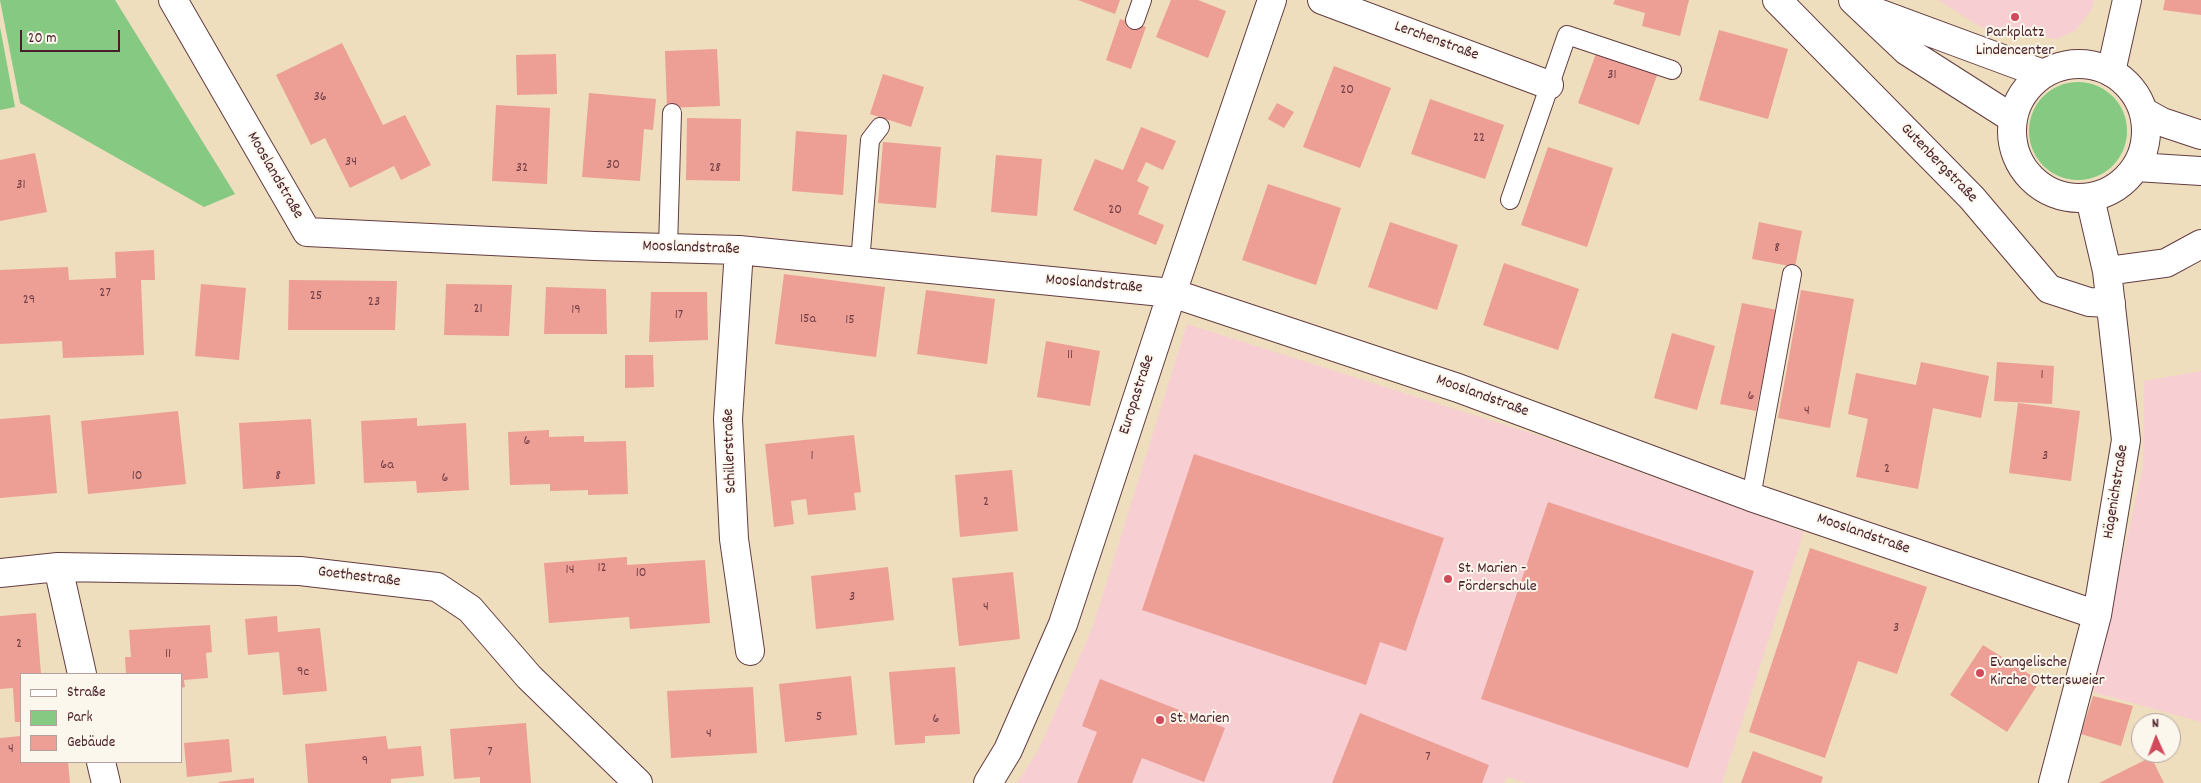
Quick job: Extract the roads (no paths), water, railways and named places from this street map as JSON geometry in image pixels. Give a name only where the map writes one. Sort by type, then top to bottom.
[{"type":"street","name":"Mooslandstraße","points":[[173,0],[307,232],[594,246],[739,250],[1172,293],[1458,388],[1751,497],[2097,615]]},
{"type":"street","name":"Europastraße","points":[[988,783],[1008,750],[1063,624],[1172,293],[1272,0]]},
{"type":"street","name":"Lerchenstraße","points":[[1322,0],[1550,84]]},
{"type":"street","name":"Gutenbergstraße","points":[[1777,0],[1972,198],[2049,289],[2089,302],[2111,303]]},
{"type":"street","points":[[2111,72],[2127,0]]},
{"type":"street","points":[[1856,3],[2043,74]]},
{"type":"street","points":[[1856,3],[1907,51],[2012,118]]},
{"type":"street","points":[[2077,64],[2095,66],[2111,72],[2125,82],[2136,96],[2144,112],[2146,131],[2144,149],[2136,166],[2117,187],[2090,198],[2064,197],[2040,187],[2022,168],[2012,144],[2012,118],[2023,93],[2043,74],[2059,67],[2077,64]]},
{"type":"street","points":[[2144,112],[2162,122],[2201,135]]},
{"type":"street","points":[[2136,166],[2201,171]]},
{"type":"street","name":"Hägenichstraße","points":[[2053,783],[2097,615],[2126,440],[2107,271],[2090,198]]},
{"type":"street","points":[[2107,271],[2166,263],[2201,244]]},
{"type":"street","name":"Schillerstraße","points":[[739,250],[728,419],[734,539],[750,651]]},
{"type":"street","points":[[58,567],[82,673]]},
{"type":"street","name":"Goethestraße","points":[[0,572],[58,567],[300,571],[437,587],[470,609],[529,677],[638,783]]},
{"type":"street","points":[[101,763],[106,783]]},
{"type":"lane","points":[[1135,20],[1142,0]]},
{"type":"lane","points":[[1510,200],[1567,35],[1672,70]]},
{"type":"lane","points":[[668,247],[672,113]]},
{"type":"lane","points":[[860,263],[870,140],[880,127]]},
{"type":"lane","points":[[1751,497],[1792,274]]},
{"type":"place","name":"Parkplatz Lindencenter","points":[[2015,17]]},
{"type":"place","name":"St. Marien - Förderschule","points":[[1448,579]]},
{"type":"place","name":"Evangelische Kirche Ottersweier","points":[[1980,673]]},
{"type":"place","name":"St. Marien","points":[[1160,720]]}]
